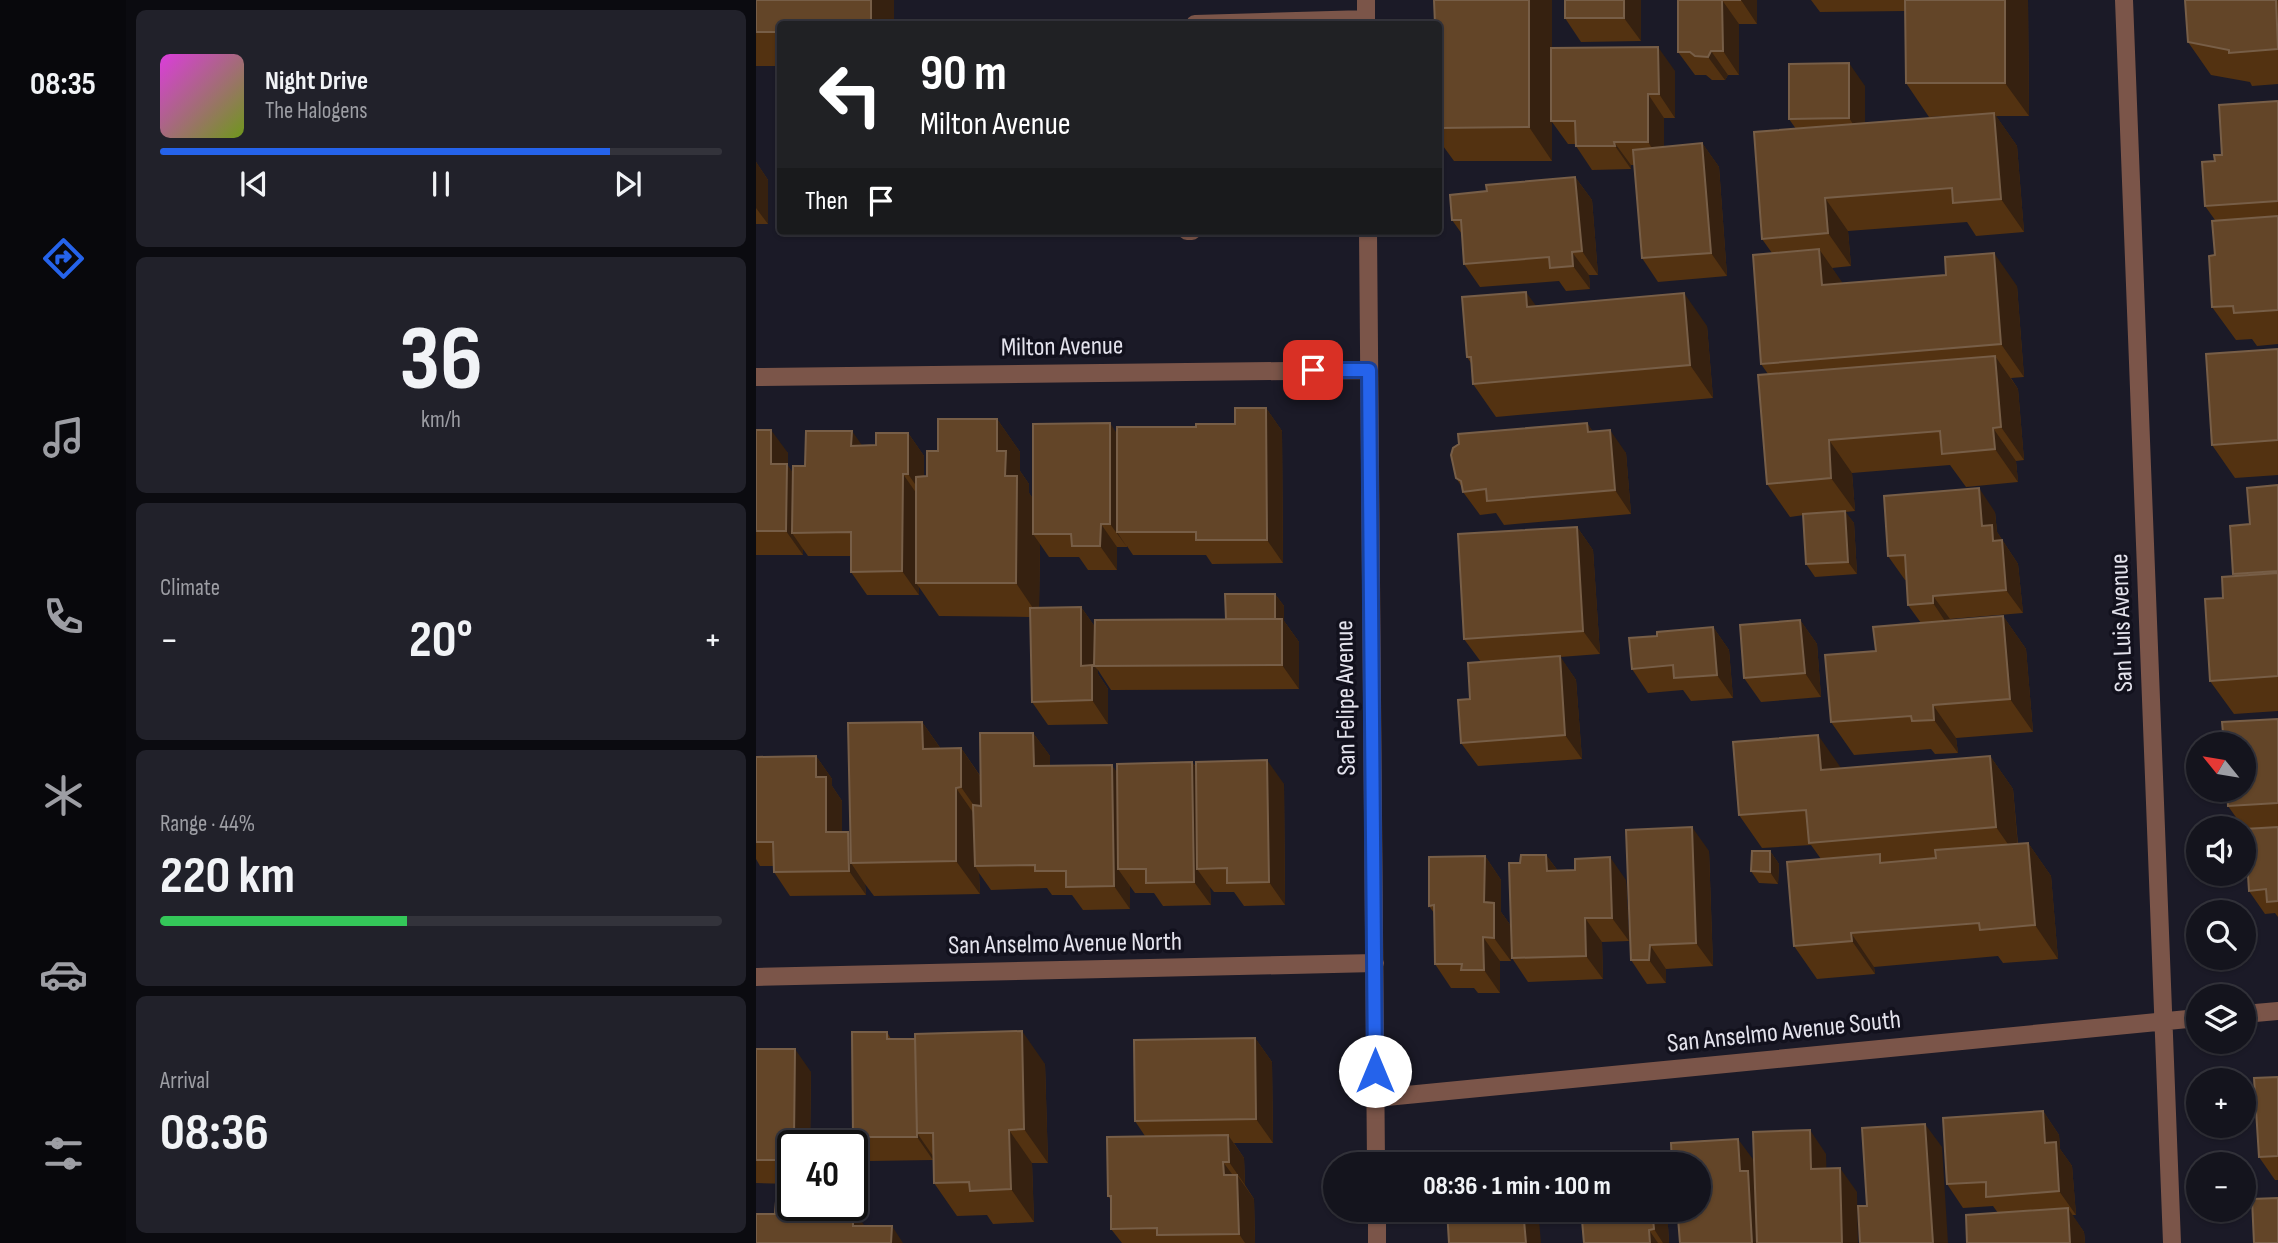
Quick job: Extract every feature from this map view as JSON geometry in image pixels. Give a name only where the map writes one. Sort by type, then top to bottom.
[{"type":"street","points":[[1366,0],[1366,21]]},
{"type":"street","name":"San Luis Avenue","points":[[2124,0],[2172,1243]]},
{"type":"street","name":"San Felipe Avenue","points":[[1368,235],[1376,1152]]},
{"type":"street","name":"Milton Avenue","points":[[756,377],[1369,370]]},
{"type":"street","name":"San Anselmo Avenue North","points":[[756,977],[1375,963]]},
{"type":"street","points":[[2256,1013],[2278,1011]]},
{"type":"street","name":"San Anselmo Avenue South","points":[[1376,1098],[2186,1019]]},
{"type":"street","points":[[1377,1222],[1377,1243]]},
{"type":"building","points":[[756,0],[871,0],[871,21],[777,21],[777,32],[756,32]]},
{"type":"building","points":[[1434,0],[1529,0],[1529,127],[1442,128],[1442,21],[1435,21]]},
{"type":"building","points":[[1565,0],[1624,0],[1624,18],[1565,18]]},
{"type":"building","points":[[1678,0],[1722,0],[1723,51],[1711,51],[1708,57],[1678,52]]},
{"type":"building","points":[[1905,0],[2005,0],[2005,83],[1906,83]]},
{"type":"building","points":[[2185,0],[2276,0],[2278,49],[2229,53],[2229,50],[2188,42]]},
{"type":"building","points":[[1658,47],[1659,94],[1648,94],[1648,142],[1614,142],[1615,146],[1576,146],[1575,121],[1551,121],[1551,48]]},
{"type":"building","points":[[1849,63],[1849,118],[1789,119],[1789,64]]},
{"type":"building","points":[[2278,101],[2278,201],[2205,206],[2202,162],[2215,161],[2214,155],[2222,155],[2219,105]]},
{"type":"building","points":[[1994,113],[2001,199],[1953,203],[1952,188],[1825,198],[1828,233],[1762,239],[1754,132]]},
{"type":"building","points":[[1702,143],[1711,253],[1642,258],[1633,150]]},
{"type":"building","points":[[1575,177],[1582,251],[1572,252],[1573,266],[1550,268],[1549,257],[1464,264],[1461,220],[1452,220],[1450,195],[1487,191],[1486,185]]},
{"type":"building","points":[[2278,216],[2278,310],[2234,313],[2233,306],[2212,307],[2209,256],[2215,255],[2212,221]]},
{"type":"building","points":[[1819,249],[1822,285],[1946,275],[1945,257],[1994,253],[2001,344],[1761,364],[1753,255]]},
{"type":"building","points":[[1526,292],[1527,307],[1684,293],[1690,365],[1473,384],[1471,357],[1467,357],[1462,297]]},
{"type":"building","points":[[2278,349],[2278,440],[2212,445],[2206,354]]},
{"type":"building","points":[[1995,356],[2001,427],[1993,428],[1995,449],[1942,454],[1940,431],[1829,440],[1831,478],[1767,484],[1758,375]]},
{"type":"building","points":[[1235,408],[1266,408],[1267,540],[1196,540],[1196,532],[1117,532],[1117,427],[1235,424]]},
{"type":"building","points":[[938,419],[997,419],[997,451],[1006,451],[1005,476],[1017,476],[1016,583],[916,583],[916,477],[927,476],[927,451],[938,451]]},
{"type":"building","points":[[1110,423],[1110,524],[1101,524],[1100,546],[1072,546],[1071,534],[1033,534],[1033,424]]},
{"type":"building","points":[[1587,423],[1588,432],[1610,430],[1615,490],[1487,501],[1486,489],[1463,492],[1461,481],[1456,478],[1451,455],[1453,448],[1459,444],[1458,434]]},
{"type":"building","points":[[756,430],[771,430],[771,464],[787,464],[786,531],[756,531]]},
{"type":"building","points":[[806,431],[852,431],[851,446],[876,445],[876,433],[908,433],[908,474],[903,474],[902,571],[851,572],[851,532],[792,533],[793,466],[805,466]]},
{"type":"building","points":[[2278,485],[2278,571],[2233,574],[2230,526],[2250,524],[2247,488]]},
{"type":"building","points":[[1979,488],[1982,526],[1992,525],[1993,541],[2002,540],[2006,590],[1933,596],[1933,603],[1908,605],[1905,555],[1888,556],[1884,496]]},
{"type":"building","points":[[1845,511],[1848,562],[1806,564],[1803,514]]},
{"type":"building","points":[[1577,527],[1583,631],[1464,639],[1458,534]]},
{"type":"building","points":[[2278,573],[2278,676],[2210,681],[2205,599],[2223,598],[2222,577]]},
{"type":"building","points":[[1225,594],[1275,594],[1275,619],[1226,619]]},
{"type":"building","points":[[1081,607],[1081,666],[1092,665],[1092,700],[1032,702],[1030,608]]},
{"type":"building","points":[[2003,616],[2010,699],[1933,705],[1934,720],[1912,721],[1911,716],[1831,722],[1825,655],[1876,651],[1873,627]]},
{"type":"building","points":[[1282,619],[1282,665],[1094,666],[1095,620]]},
{"type":"building","points":[[1800,620],[1805,673],[1744,678],[1740,625]]},
{"type":"building","points":[[1713,627],[1717,675],[1674,678],[1673,665],[1632,669],[1629,638],[1657,636],[1657,632]]},
{"type":"building","points":[[1560,656],[1565,735],[1461,743],[1458,700],[1470,699],[1468,663]]},
{"type":"building","points":[[2278,719],[2278,803],[2228,806],[2228,802],[2256,802],[2256,732],[2223,732],[2222,722]]},
{"type":"building","points":[[922,722],[923,749],[961,748],[961,787],[956,788],[956,861],[851,863],[848,723]]},
{"type":"building","points":[[980,733],[1033,733],[1034,766],[1112,765],[1114,886],[1066,887],[1066,871],[1035,871],[1035,865],[975,866],[973,805],[981,806]]},
{"type":"building","points":[[1818,735],[1821,770],[1990,756],[1996,827],[1809,843],[1806,810],[1739,815],[1733,742]]},
{"type":"building","points":[[816,756],[816,777],[826,777],[826,832],[848,832],[849,871],[774,872],[773,842],[756,842],[756,757]]},
{"type":"building","points":[[1267,760],[1269,882],[1227,883],[1227,868],[1197,869],[1196,762]]},
{"type":"building","points":[[1192,762],[1194,882],[1146,883],[1146,869],[1118,869],[1117,764]]},
{"type":"building","points":[[1692,827],[1696,943],[1650,945],[1649,960],[1631,960],[1626,830]]},
{"type":"building","points":[[2278,827],[2278,901],[2267,902],[2266,889],[2249,891],[2249,886],[2256,886],[2256,828]]},
{"type":"building","points":[[2028,843],[2035,925],[1980,930],[1979,923],[1851,933],[1852,941],[1794,946],[1787,862],[1880,854],[1880,863],[1936,858],[1935,850]]},
{"type":"building","points":[[1752,851],[1770,851],[1770,872],[1751,871]]},
{"type":"building","points":[[1521,855],[1546,855],[1547,871],[1575,870],[1575,859],[1610,857],[1612,918],[1585,918],[1586,956],[1512,958],[1509,863],[1520,863]]},
{"type":"building","points":[[1485,856],[1484,902],[1494,903],[1494,938],[1483,937],[1484,970],[1461,970],[1462,964],[1435,964],[1434,905],[1429,906],[1429,857]]},
{"type":"building","points":[[1022,1031],[1024,1129],[1009,1130],[1011,1189],[970,1191],[969,1182],[934,1183],[933,1133],[917,1133],[915,1034]]},
{"type":"building","points":[[852,1032],[887,1032],[887,1039],[915,1039],[917,1137],[868,1137],[868,1130],[853,1130]]},
{"type":"building","points":[[1255,1038],[1256,1119],[1135,1121],[1134,1040]]},
{"type":"building","points":[[756,1049],[795,1049],[794,1130],[777,1130],[777,1160],[756,1160]]},
{"type":"building","points":[[2278,1077],[2278,1156],[2259,1157],[2256,1078]]},
{"type":"building","points":[[2043,1111],[2045,1143],[2056,1142],[2059,1191],[1986,1197],[1986,1182],[1947,1184],[1943,1118]]},
{"type":"building","points":[[1925,1124],[1933,1243],[1860,1243],[1858,1206],[1867,1206],[1862,1128]]},
{"type":"building","points":[[1810,1130],[1811,1169],[1840,1168],[1842,1243],[1757,1243],[1753,1132]]},
{"type":"building","points":[[1228,1135],[1229,1162],[1223,1162],[1224,1175],[1237,1175],[1239,1234],[1157,1235],[1157,1228],[1111,1229],[1107,1137]]},
{"type":"building","points":[[1738,1139],[1740,1171],[1748,1171],[1752,1243],[1680,1243],[1678,1222],[1711,1222],[1711,1152],[1671,1152],[1671,1143]]},
{"type":"building","points":[[2278,1198],[2278,1243],[2254,1243],[2256,1199]]},
{"type":"building","points":[[777,1201],[777,1221],[853,1221],[853,1226],[892,1226],[891,1243],[756,1243],[756,1214],[775,1214]]},
{"type":"building","points":[[2068,1208],[2070,1243],[1967,1243],[1966,1215]]},
{"type":"building","points":[[1448,1222],[1524,1222],[1526,1243],[1449,1243]]},
{"type":"building","points":[[1582,1222],[1653,1222],[1654,1229],[1649,1230],[1650,1243],[1584,1243]]},
{"type":"route","points":[[1313,370],[1369,370],[1375,1071]]}]
